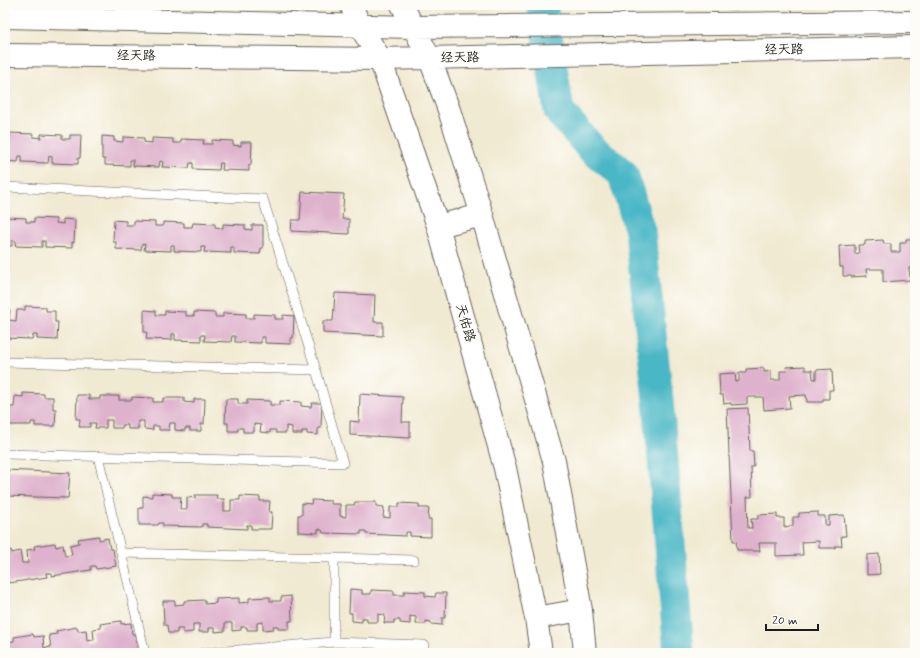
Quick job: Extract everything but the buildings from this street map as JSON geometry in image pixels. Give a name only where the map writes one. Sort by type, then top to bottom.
[{"type":"main road","name":"天佑路","points":[[351,5],[360,26],[380,59],[438,226],[505,468],[536,618],[541,653]]},
{"type":"main road","points":[[402,5],[430,59],[449,110],[482,215],[554,461],[581,610],[585,653]]},
{"type":"main road","name":"经天路","points":[[5,17],[413,27],[915,22]]},
{"type":"main road","points":[[881,22],[915,18]]},
{"type":"main road","name":"经天路","points":[[5,55],[430,59],[915,48]]},
{"type":"main road","points":[[438,226],[482,215]]},
{"type":"main road","points":[[536,618],[581,610]]},
{"type":"lane","points":[[5,187],[263,199],[343,462],[5,454]]},
{"type":"lane","points":[[5,362],[316,370]]},
{"type":"lane","points":[[98,456],[145,653]]},
{"type":"lane","points":[[121,553],[414,560]]},
{"type":"lane","points":[[334,558],[334,642]]},
{"type":"lane","points":[[203,653],[334,642],[424,645]]},
{"type":"waterway","points":[[542,5],[559,111],[591,148],[623,174],[640,231],[658,400],[679,653]]}]
